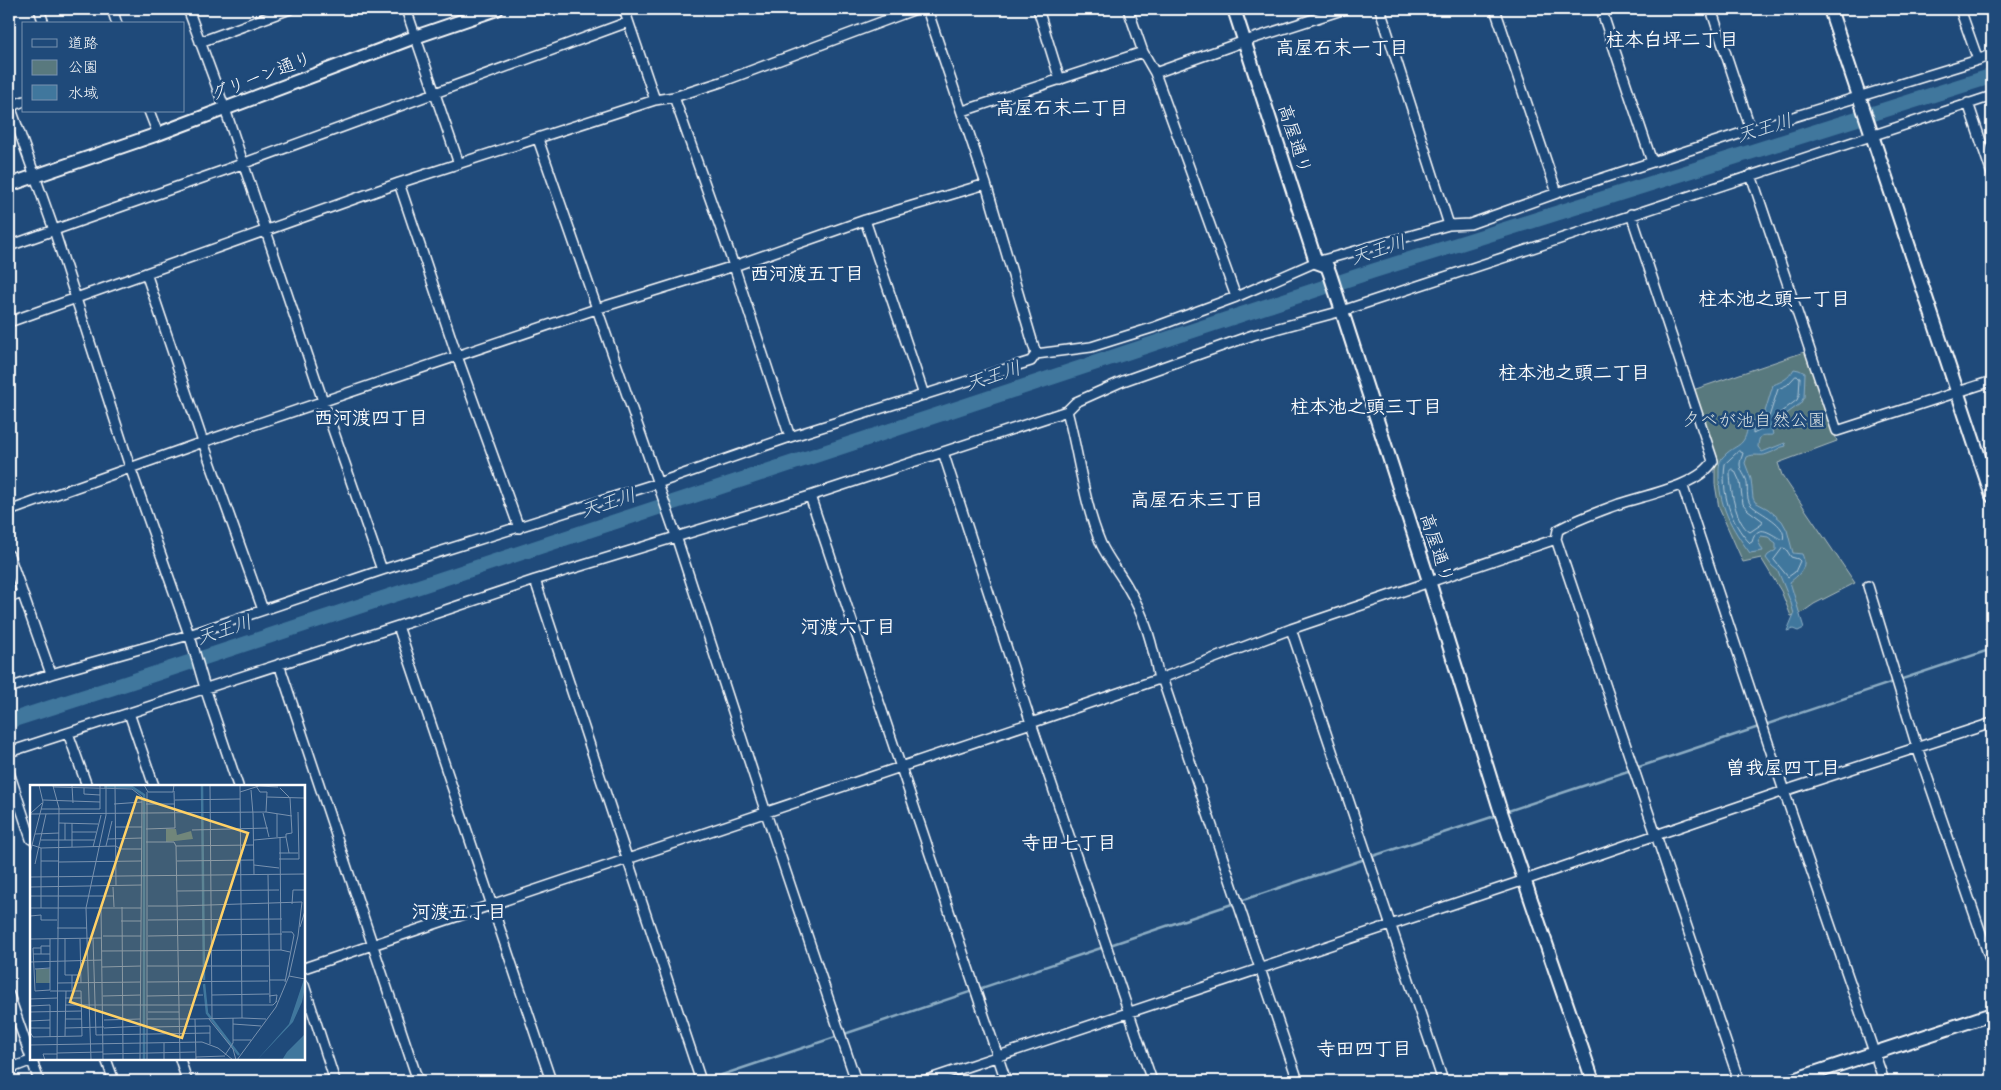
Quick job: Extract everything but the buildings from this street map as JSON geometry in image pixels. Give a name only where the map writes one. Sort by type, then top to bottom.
[{"type":"street","points":[[39,9],[43,22]]},
{"type":"street","points":[[112,9],[116,22]]},
{"type":"street","points":[[188,9],[382,570]]},
{"type":"street","points":[[200,42],[267,13],[290,9]]},
{"type":"street","points":[[406,9],[459,164]]},
{"type":"street","name":"グリーン通り","points":[[9,185],[158,134],[416,37],[497,9]]},
{"type":"street","points":[[624,9],[655,100]]},
{"type":"street","points":[[9,322],[399,183],[655,100],[674,97],[730,78],[916,9]]},
{"type":"street","points":[[927,9],[986,184],[1036,354]]},
{"type":"street","points":[[1038,9],[1060,80]]},
{"type":"street","points":[[1128,9],[1143,52],[1155,73],[1236,297]]},
{"type":"street","name":"高屋通り","points":[[1234,9],[1316,262],[1327,266],[1341,306],[1503,819],[1593,1081]]},
{"type":"street","points":[[1155,73],[1245,41],[1345,9]]},
{"type":"street","points":[[1380,9],[1449,225]]},
{"type":"street","points":[[1495,9],[1556,193]]},
{"type":"street","points":[[1601,9],[1652,162]]},
{"type":"street","points":[[1711,9],[1750,130]]},
{"type":"street","points":[[1830,9],[1992,496]]},
{"type":"street","points":[[1960,9],[1978,60]]},
{"type":"street","points":[[9,246],[242,164],[628,22]]},
{"type":"street","points":[[963,112],[1143,52]]},
{"type":"street","points":[[9,688],[51,674],[191,639],[263,610],[382,570],[659,487],[790,437],[1031,361],[1036,354],[1092,347],[1155,327],[1236,297],[1316,262],[1449,225],[1470,224],[1556,193],[1750,130],[1860,100],[1992,54]]},
{"type":"street","points":[[9,752],[129,713],[204,684],[279,664],[675,533],[810,496],[1067,411],[1076,402],[1123,381],[1253,335],[1751,175],[1870,133],[1992,96]]},
{"type":"street","points":[[674,97],[734,266],[790,437]]},
{"type":"street","points":[[22,103],[9,106],[54,230],[130,468],[191,639],[238,785]]},
{"type":"street","points":[[1968,103],[1992,174]]},
{"type":"street","points":[[149,112],[158,134]]},
{"type":"street","points":[[538,139],[675,533],[856,1081]]},
{"type":"street","points":[[1751,175],[1837,431],[1992,381]]},
{"type":"street","points":[[399,183],[457,356],[519,528]]},
{"type":"street","points":[[9,510],[596,309],[734,266],[865,220],[986,184]]},
{"type":"street","points":[[1631,214],[1716,458],[1710,468],[1682,484],[1575,520],[1558,530],[1556,539],[1633,762],[1739,1081]]},
{"type":"street","points":[[865,220],[924,395]]},
{"type":"street","points":[[146,273],[203,442],[263,610]]},
{"type":"street","points":[[1067,411],[1075,440],[1083,486],[1102,544],[1128,587],[1148,631],[1160,679],[1235,891],[1298,1081]]},
{"type":"street","points":[[943,452],[1031,723],[1152,1081]]},
{"type":"street","points":[[1682,484],[1761,717],[1784,791],[1884,1081]]},
{"type":"street","points":[[810,496],[1006,1081]]},
{"type":"street","points":[[305,968],[1160,679],[1292,629],[1556,539]]},
{"type":"street","points":[[9,555],[51,674]]},
{"type":"street","points":[[535,580],[701,1081]]},
{"type":"street","points":[[1868,586],[1917,747],[1992,965]]},
{"type":"street","points":[[9,598],[22,592]]},
{"type":"street","points":[[398,626],[550,1081]]},
{"type":"street","points":[[1292,629],[1443,1081]]},
{"type":"street","points":[[279,664],[418,1081]]},
{"type":"street","points":[[129,713],[154,785]]},
{"type":"street","points":[[924,1081],[1525,880],[1784,791],[1992,723]]},
{"type":"street","points":[[68,733],[87,785]]},
{"type":"street","points":[[9,772],[30,836]]},
{"type":"street","points":[[305,988],[336,1081]]},
{"type":"street","points":[[9,995],[30,1050]]},
{"type":"street","points":[[1790,1081],[1992,1014]]},
{"type":"street","points":[[9,1068],[34,1060],[39,1081]]},
{"type":"street","points":[[106,1060],[114,1081]]},
{"type":"street","points":[[180,1060],[188,1081]]},
{"type":"green space","name":"夕べが池自然公園","points":[[1807,351],[1837,441],[1778,463],[1782,475],[1855,583],[1814,604],[1800,614],[1791,616],[1781,591],[1761,558],[1743,562],[1719,508],[1715,484],[1715,456],[1693,390]]},
{"type":"water","points":[[1794,369],[1805,373],[1804,397],[1800,404],[1785,415],[1778,427],[1772,430],[1773,435],[1764,435],[1759,439],[1758,447],[1762,452],[1785,443],[1786,446],[1765,455],[1747,457],[1745,463],[1751,479],[1755,502],[1768,509],[1782,521],[1787,530],[1793,553],[1802,554],[1804,559],[1802,570],[1790,582],[1804,628],[1798,631],[1793,629],[1787,631],[1794,614],[1791,603],[1778,571],[1766,558],[1776,550],[1776,543],[1768,537],[1761,536],[1758,541],[1763,551],[1750,553],[1737,535],[1727,516],[1719,485],[1719,469],[1722,458],[1745,438],[1748,424],[1764,415],[1773,385],[1785,379]]},
{"type":"waterway","name":"天王川","points":[[9,721],[1373,271],[1992,76]]},
{"type":"waterway","points":[[1636,768],[1992,649]]},
{"type":"waterway","points":[[1505,812],[1631,770]]},
{"type":"waterway","points":[[1370,857],[1498,815]]},
{"type":"waterway","points":[[1240,901],[1365,859]]},
{"type":"waterway","points":[[1110,945],[1235,903]]},
{"type":"waterway","points":[[704,1081],[1104,947]]},
{"type":"district","name":"柱本白坪二丁目","points":[[1672,39]]},
{"type":"district","name":"高屋石末一丁目","points":[[1342,47]]},
{"type":"district","name":"高屋石末二丁目","points":[[1062,107]]},
{"type":"district","name":"西河渡五丁目","points":[[807,273]]},
{"type":"district","name":"柱本池之頭一丁目","points":[[1774,298]]},
{"type":"district","name":"柱本池之頭二丁目","points":[[1574,372]]},
{"type":"district","name":"柱本池之頭三丁目","points":[[1366,406]]},
{"type":"district","name":"西河渡四丁目","points":[[371,417]]},
{"type":"district","name":"高屋石末三丁目","points":[[1197,499]]},
{"type":"district","name":"河渡六丁目","points":[[848,626]]},
{"type":"district","name":"曽我屋四丁目","points":[[1783,767]]},
{"type":"district","name":"寺田七丁目","points":[[1069,842]]},
{"type":"district","name":"河渡五丁目","points":[[459,911]]},
{"type":"district","name":"寺田四丁目","points":[[1364,1048]]}]
